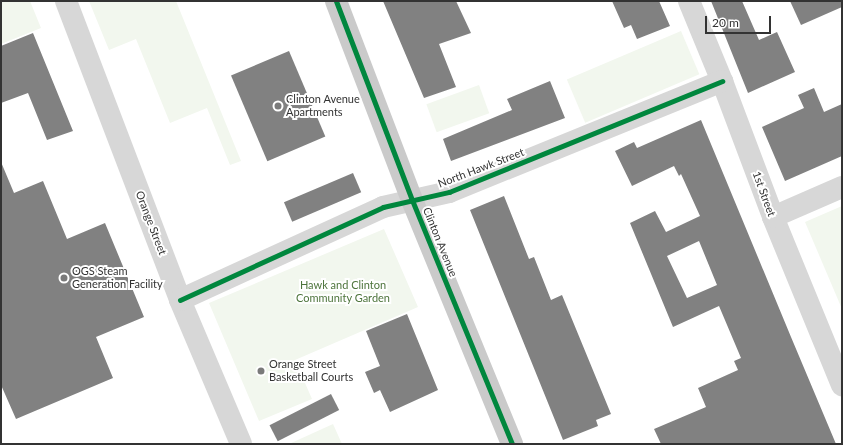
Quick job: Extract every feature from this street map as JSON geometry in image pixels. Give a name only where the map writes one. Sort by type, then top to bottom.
[{"type":"main road","name":"Clinton Avenue","points":[[336,1],[412,200],[512,444]]},
{"type":"street","name":"Orange Street","points":[[66,1],[180,300],[241,444]]},
{"type":"street","name":"1st Street","points":[[689,1],[722,81],[773,217],[842,385]]},
{"type":"street","name":"North Hawk Street","points":[[180,300],[383,207],[449,192],[722,81]]},
{"type":"street","points":[[773,217],[842,187]]},
{"type":"green space","points":[[1,1],[30,1],[41,28],[1,44]]},
{"type":"green space","points":[[89,1],[176,1],[241,161],[230,165],[207,108],[170,123],[136,39],[109,50]]},
{"type":"green space","points":[[681,31],[699,74],[585,123],[567,79]]},
{"type":"green space","points":[[479,85],[489,113],[437,132],[426,104]]},
{"type":"green space","points":[[842,206],[842,309],[805,222]]},
{"type":"green space","name":"Hawk and Clinton Community Garden","points":[[384,229],[418,307],[295,360],[312,399],[259,421],[209,303]]},
{"type":"green space","points":[[333,424],[342,444],[289,444]]},
{"type":"building","points":[[383,1],[456,1],[471,33],[439,44],[456,87],[424,98]]},
{"type":"building","points":[[612,1],[659,1],[670,26],[637,39],[631,25],[624,28]]},
{"type":"building","points":[[711,1],[742,1],[759,40],[777,32],[795,72],[748,93]]},
{"type":"building","points":[[790,1],[842,1],[842,7],[801,25]]},
{"type":"building","points":[[33,33],[73,131],[47,140],[28,93],[1,103],[1,46]]},
{"type":"building","name":"Clinton Avenue Apartments","points":[[289,51],[325,137],[267,161],[231,76]]},
{"type":"building","points":[[550,81],[565,118],[451,161],[443,139],[512,110],[507,99]]},
{"type":"building","points":[[814,88],[824,112],[842,104],[842,156],[785,181],[762,127],[804,108],[798,95]]},
{"type":"building","points":[[701,120],[836,444],[661,444],[654,429],[706,407],[698,388],[738,370],[734,361],[741,358],[719,306],[673,327],[630,223],[655,211],[666,232],[700,216],[681,174],[679,176],[674,166],[632,186],[615,151],[634,142],[637,148]],"holes":[[[699,241],[717,285],[687,298],[667,256]]]},
{"type":"building","name":"OGS Steam Generation Facility","points":[[1,162],[14,193],[43,181],[67,239],[105,223],[144,317],[96,337],[113,378],[16,419],[1,385]]},
{"type":"building","points":[[353,173],[361,192],[292,222],[284,202]]},
{"type":"building","points":[[504,196],[529,259],[534,257],[551,300],[562,295],[611,414],[596,420],[598,426],[563,440],[470,210]]},
{"type":"building","points":[[407,314],[438,390],[390,412],[380,390],[374,393],[365,372],[380,366],[366,331]]},
{"type":"building","points":[[331,394],[339,410],[278,441],[270,425]]},
{"type":"cycle path","points":[[336,1],[412,200],[512,444]]},
{"type":"cycle path","points":[[180,300],[383,207],[449,192],[722,81]]},
{"type":"place","name":"Clinton Avenue Apartments","points":[[278,106]]},
{"type":"place","name":"OGS Steam Generation Facility","points":[[64,278]]},
{"type":"place","name":"Orange Street Basketball Courts","points":[[261,371]]}]
